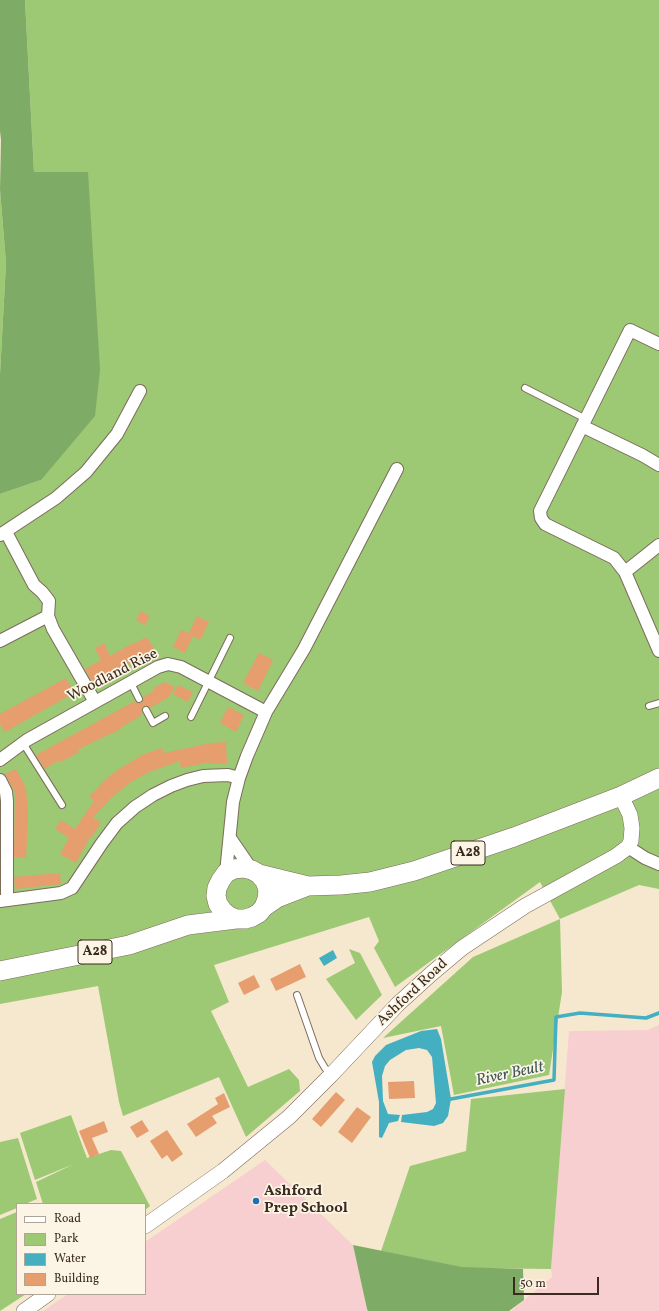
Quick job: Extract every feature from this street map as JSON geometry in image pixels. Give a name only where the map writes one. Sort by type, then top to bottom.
[{"type":"main road","name":"A28","points":[[255,872],[308,886],[370,882],[414,871],[514,837],[621,796],[659,778]]},
{"type":"main road","points":[[243,868],[255,872],[265,881],[268,890],[267,898],[264,907],[259,913],[252,917],[236,919],[223,911],[218,904],[216,896],[220,880],[226,873],[234,869],[243,868]]},
{"type":"main road","name":"A28","points":[[264,907],[277,898],[308,886]]},
{"type":"main road","name":"A28","points":[[188,924],[216,896]]},
{"type":"main road","name":"A28","points":[[0,970],[129,945],[188,924],[236,919]]},
{"type":"street","points":[[659,344],[630,330],[540,511],[541,518],[545,524],[614,558],[625,572],[656,632],[659,651]]},
{"type":"street","points":[[95,702],[53,629],[48,616],[49,601],[34,585],[3,533],[56,498],[86,472],[117,434],[140,391]]},
{"type":"street","points":[[584,423],[659,465]]},
{"type":"street","points":[[226,873],[230,838],[230,819],[233,802],[239,778],[266,712],[304,649],[397,469]]},
{"type":"street","points":[[625,572],[659,545]]},
{"type":"street","points":[[0,641],[48,616]]},
{"type":"street","name":"Woodland Rise","points":[[0,760],[23,742],[168,664],[181,667],[266,712]]},
{"type":"street","points":[[0,780],[6,792],[7,801],[3,900],[68,891],[76,884],[111,831],[122,818],[142,801],[171,786],[187,780],[220,775],[228,775],[239,778]]},
{"type":"street","points":[[621,796],[630,815],[632,828],[631,841],[628,847],[645,858],[659,864]]},
{"type":"street","points":[[230,838],[255,872]]},
{"type":"street","name":"Ashford Road","points":[[146,1225],[223,1171],[289,1117],[398,1004],[462,948],[525,906],[616,856],[628,847]]},
{"type":"street","points":[[24,1311],[47,1295]]},
{"type":"lane","points":[[525,388],[584,423]]},
{"type":"lane","points":[[191,717],[230,638]]},
{"type":"lane","points":[[131,683],[139,699]]},
{"type":"lane","points":[[649,706],[659,703]]},
{"type":"lane","points":[[146,710],[153,723],[165,716]]},
{"type":"lane","points":[[23,742],[62,805]]},
{"type":"lane","points":[[297,995],[319,1058],[331,1075]]},
{"type":"shaded area","points":[[659,1025],[659,1311],[511,1311],[552,1277],[551,1269],[569,1031],[648,1030]]},
{"type":"shaded area","name":"Ashford Prep School","points":[[265,1160],[353,1245],[368,1311],[43,1311],[67,1295],[146,1295],[146,1241]]},
{"type":"green space","points":[[0,0],[25,0],[34,172],[88,172],[100,370],[95,416],[41,480],[0,494],[0,374],[6,263],[0,190]]},
{"type":"green space","points":[[25,0],[659,0],[659,889],[639,885],[560,919],[540,882],[395,987],[374,948],[379,941],[369,917],[214,965],[229,1002],[211,1011],[248,1087],[289,1069],[299,1080],[300,1091],[246,1137],[219,1077],[123,1116],[119,1102],[98,986],[0,1004],[0,494],[41,480],[88,172],[34,172]]},
{"type":"green space","points":[[0,190],[6,263],[0,374]]},
{"type":"green space","points":[[560,919],[562,992],[549,1075],[454,1095],[441,1026],[383,1038],[473,957]]},
{"type":"green space","points":[[349,949],[360,953],[382,995],[356,1020],[326,979],[355,963]]},
{"type":"green space","points":[[565,1089],[551,1269],[465,1268],[381,1251],[410,1166],[466,1151],[471,1099]]},
{"type":"green space","points":[[71,1115],[87,1158],[111,1150],[121,1151],[150,1206],[146,1209],[146,1203],[43,1203],[36,1182],[74,1164],[35,1180],[20,1133]]},
{"type":"green space","points":[[18,1138],[37,1199],[27,1203],[16,1203],[16,1208],[0,1215],[0,1142]]},
{"type":"green space","points":[[16,1212],[16,1295],[24,1295],[0,1311],[0,1219]]},
{"type":"green space","points":[[353,1245],[462,1267],[523,1269],[524,1300],[509,1311],[368,1311]]},
{"type":"water","points":[[333,950],[337,958],[324,966],[319,958]]},
{"type":"water","points":[[437,1029],[441,1039],[451,1099],[448,1116],[443,1123],[434,1126],[401,1122],[402,1115],[427,1112],[433,1109],[436,1103],[432,1057],[427,1050],[419,1048],[406,1050],[390,1060],[385,1066],[382,1076],[383,1101],[388,1114],[400,1115],[398,1121],[389,1123],[382,1138],[379,1137],[379,1102],[372,1062],[375,1056],[386,1045],[421,1031]]},
{"type":"building","points":[[141,611],[150,616],[145,625],[136,620]]},
{"type":"building","points":[[197,616],[209,622],[200,640],[193,636],[185,653],[173,647],[181,630],[189,633]]},
{"type":"building","points":[[147,637],[155,650],[93,684],[85,669],[101,660],[95,648],[104,643],[110,656]]},
{"type":"building","points":[[259,653],[273,660],[258,691],[243,683]]},
{"type":"building","points":[[66,678],[74,693],[5,732],[0,724],[0,714]]},
{"type":"building","points":[[165,682],[175,687],[169,697],[150,708],[144,706],[141,713],[142,715],[120,728],[121,729],[85,746],[78,750],[79,752],[61,762],[60,760],[44,769],[36,755],[135,701],[141,703],[143,697],[154,691],[153,688]]},
{"type":"building","points":[[178,685],[193,692],[188,702],[173,694]]},
{"type":"building","points":[[228,707],[244,715],[236,732],[220,723]]},
{"type":"building","points":[[226,742],[227,763],[210,764],[210,762],[181,768],[180,761],[149,772],[131,782],[112,797],[93,817],[101,823],[91,838],[90,837],[76,863],[60,854],[69,838],[55,829],[61,820],[75,829],[94,801],[89,797],[106,779],[119,769],[144,754],[162,748],[164,753],[211,743]]},
{"type":"building","points":[[16,769],[26,788],[28,814],[26,858],[14,857],[15,792],[5,774]]},
{"type":"building","points":[[60,873],[61,884],[15,889],[14,877]]},
{"type":"building","points":[[300,964],[306,977],[276,991],[270,979]]},
{"type":"building","points":[[254,975],[260,987],[244,995],[238,983]]},
{"type":"building","points":[[414,1081],[415,1098],[389,1099],[388,1082]]},
{"type":"building","points":[[336,1092],[345,1100],[321,1127],[312,1119]]},
{"type":"building","points":[[224,1093],[230,1107],[212,1116],[217,1123],[196,1137],[187,1124],[218,1104],[215,1098]]},
{"type":"building","points":[[357,1107],[371,1117],[352,1143],[338,1132]]},
{"type":"building","points":[[142,1120],[149,1131],[137,1138],[130,1127]]},
{"type":"building","points":[[104,1121],[108,1132],[92,1138],[99,1154],[90,1158],[79,1131]]},
{"type":"building","points":[[167,1130],[183,1154],[172,1162],[167,1155],[162,1159],[150,1141]]},
{"type":"waterway","name":"River Beult","points":[[451,1099],[554,1080],[556,1017],[580,1013],[646,1018],[659,1013]]},
{"type":"place","name":"Ashford Prep School","points":[[256,1201]]}]
